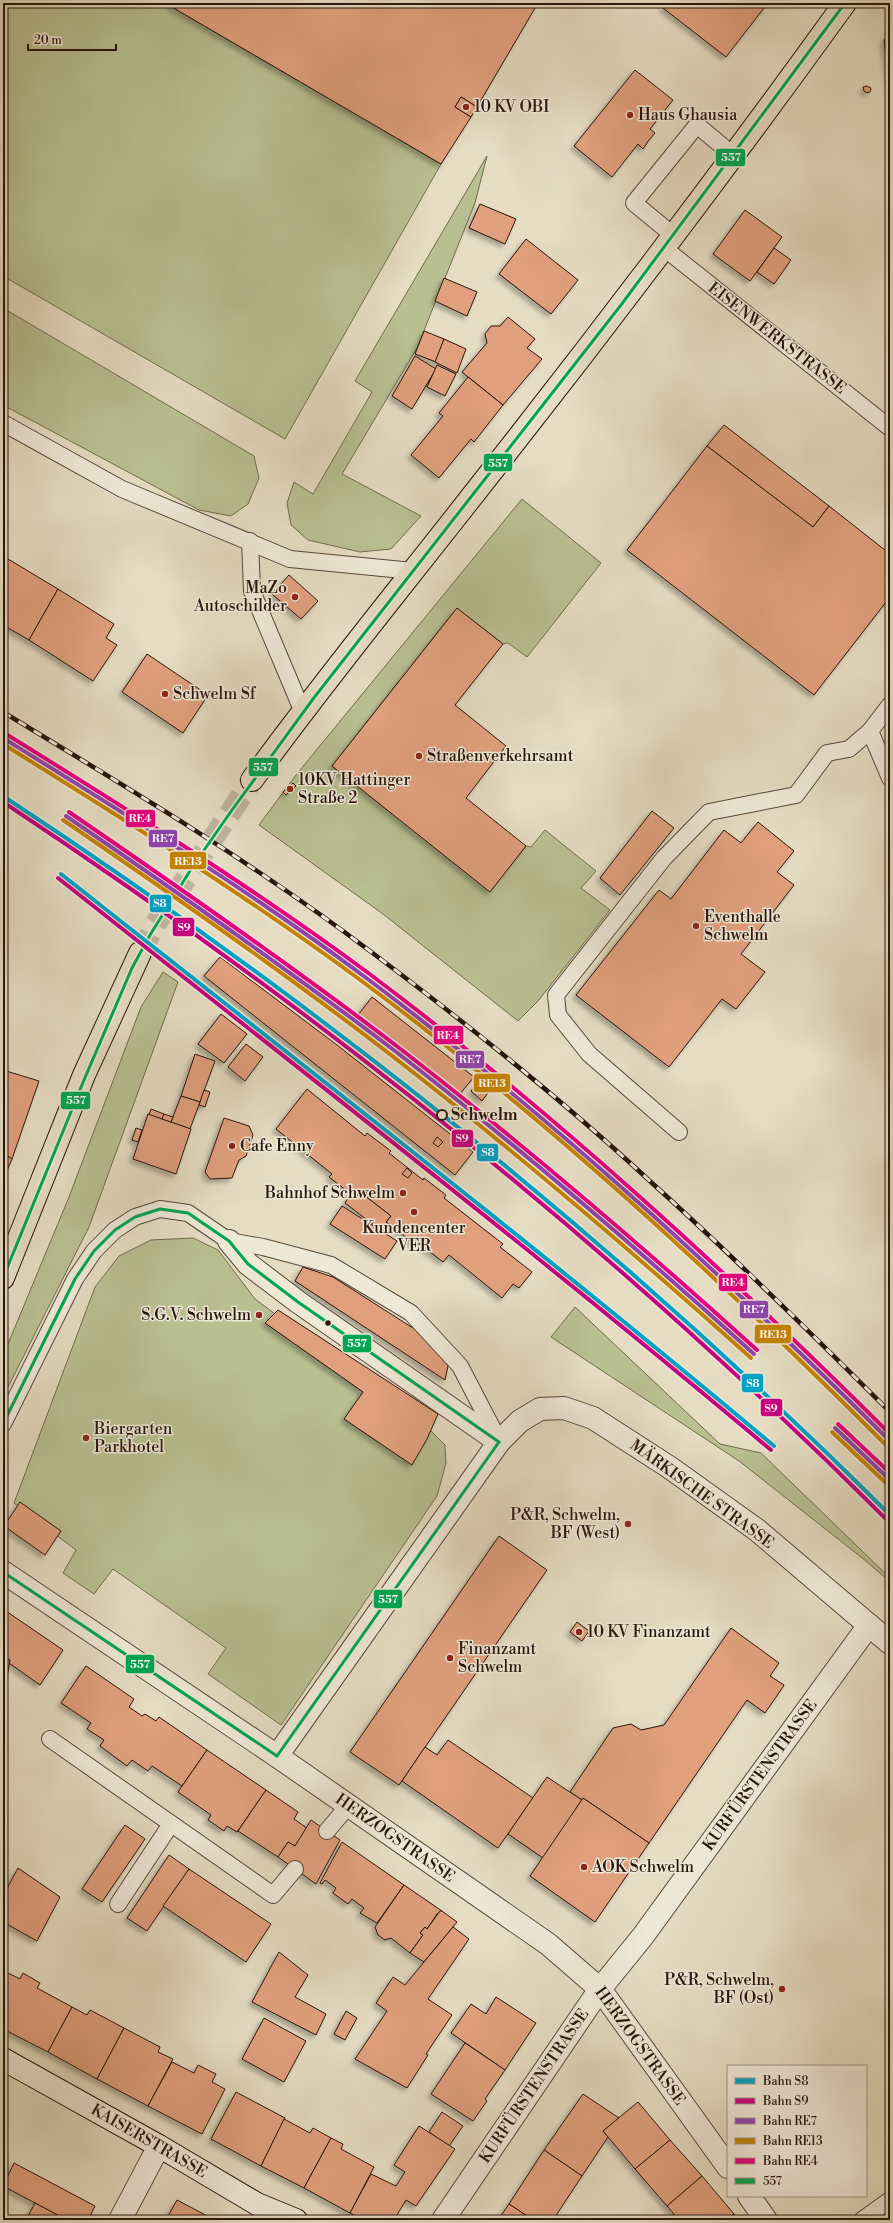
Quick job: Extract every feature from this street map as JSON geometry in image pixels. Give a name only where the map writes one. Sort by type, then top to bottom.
[{"type":"main road","points":[[252,780],[302,710],[413,571],[669,242],[734,156],[845,3]]},
{"type":"main road","points":[[3,1278],[84,1076],[140,953]]},
{"type":"street","points":[[229,1241],[248,1264],[298,1302],[499,1442]]},
{"type":"street","name":"MÄRKISCHE STRASSE","points":[[277,1756],[499,1442],[520,1421],[540,1409],[564,1408],[593,1418],[669,1467],[757,1530],[890,1643]]},
{"type":"street","name":"HERZOGSTRASSE","points":[[3,1572],[277,1756],[548,1944],[600,1989],[727,2166]]},
{"type":"street","name":"KURFÜRSTENSTRASSE","points":[[443,2220],[600,1989],[643,1936],[869,1625]]},
{"type":"street","name":"KAISERSTRASSE","points":[[3,2059],[159,2146],[257,2204],[296,2220]]},
{"type":"street","points":[[120,2220],[159,2146]]},
{"type":"street","points":[[750,2197],[766,2220]]},
{"type":"lane","name":"EISENWERKSTRASSE","points":[[734,156],[697,125],[634,203],[669,242],[890,428]]},
{"type":"lane","points":[[3,422],[122,489],[250,541],[290,559],[413,571]]},
{"type":"lane","points":[[250,541],[252,591],[302,710]]},
{"type":"lane","points":[[679,1132],[589,1054],[558,1015],[556,995],[664,858],[709,812],[796,796],[827,753],[849,749],[870,731],[890,705]]},
{"type":"lane","points":[[870,731],[890,778]]},
{"type":"lane","points":[[3,1424],[76,1279],[94,1251],[115,1230],[135,1217],[160,1209],[188,1213],[229,1241],[263,1247],[331,1266],[411,1313],[460,1366],[499,1442]]},
{"type":"lane","points":[[50,1739],[273,1895],[295,1869]]},
{"type":"lane","points":[[327,1831],[348,1806]]},
{"type":"lane","points":[[118,1904],[171,1824]]},
{"type":"lane","points":[[862,2220],[890,2200]]},
{"type":"green space","points":[[3,3],[165,3],[441,164],[285,439],[3,276]]},
{"type":"green space","points":[[487,156],[475,203],[417,348],[342,474],[421,516],[391,549],[360,552],[308,540],[291,525],[287,503],[294,482],[313,494],[372,392],[355,381]]},
{"type":"green space","points":[[3,308],[254,456],[259,478],[248,504],[231,516],[199,510],[3,405]]},
{"type":"green space","points":[[522,499],[601,563],[527,657],[508,643],[503,644],[457,608],[332,766],[490,891],[526,846],[531,847],[545,830],[596,871],[581,888],[610,910],[538,1001],[518,1021],[383,914],[259,825],[296,775]]},
{"type":"green space","points":[[163,972],[178,982],[89,1227],[3,1397],[3,1356],[69,1197],[141,1007]]},
{"type":"green space","points":[[193,1238],[218,1250],[255,1299],[428,1428],[445,1445],[446,1463],[437,1496],[281,1725],[208,1674],[226,1648],[113,1569],[94,1594],[63,1573],[76,1550],[14,1503],[95,1287],[119,1256],[151,1240]]},
{"type":"green space","points":[[575,1307],[720,1444],[761,1453],[890,1578],[890,1582],[866,1561],[739,1461],[551,1337]]},
{"type":"building","points":[[165,3],[538,3],[477,107],[461,97],[455,107],[471,117],[441,164]]},
{"type":"building","points":[[667,3],[768,3],[726,57],[663,8]]},
{"type":"building","points":[[890,33],[890,90],[884,40]]},
{"type":"building","name":"Haus Ghausia","points":[[635,70],[673,100],[650,129],[655,133],[643,149],[638,144],[612,177],[574,146]]},
{"type":"building","points":[[867,86],[871,88],[870,92],[867,93],[864,91],[863,87]]},
{"type":"building","name":"10 KV OBI","points":[[461,97],[477,107],[471,117],[455,107]]},
{"type":"building","points":[[480,204],[516,219],[505,244],[469,228]]},
{"type":"building","points":[[745,210],[782,237],[750,281],[713,254]]},
{"type":"building","points":[[526,239],[578,280],[551,314],[499,274]]},
{"type":"building","points":[[774,248],[791,260],[774,284],[757,272]]},
{"type":"building","points":[[444,278],[477,292],[467,316],[435,301]]},
{"type":"building","points":[[508,317],[535,339],[527,348],[542,359],[503,405],[462,372],[487,343],[485,334],[491,326],[500,326]]},
{"type":"building","points":[[424,331],[444,339],[436,362],[415,354]]},
{"type":"building","points":[[444,339],[466,349],[457,373],[435,362]]},
{"type":"building","points":[[415,356],[436,369],[412,409],[392,396]]},
{"type":"building","points":[[437,365],[456,374],[445,396],[427,387]]},
{"type":"building","points":[[468,377],[503,405],[474,442],[471,439],[439,478],[411,455],[443,416],[439,413]]},
{"type":"building","points":[[724,425],[829,506],[813,527],[707,446]]},
{"type":"building","points":[[707,446],[813,527],[829,506],[890,554],[890,597],[814,695],[627,550]]},
{"type":"building","points":[[3,556],[58,589],[29,640],[3,625]]},
{"type":"building","name":"MaZo Autoschilder","points":[[289,575],[318,601],[301,619],[272,594]]},
{"type":"building","points":[[58,589],[114,624],[106,638],[117,645],[93,681],[29,640]]},
{"type":"building","name":"Straßenverkehrsamt","points":[[457,608],[503,644],[455,705],[506,746],[466,798],[526,846],[490,892],[332,766]]},
{"type":"building","name":"Schwelm Sf","points":[[147,654],[208,695],[183,733],[122,692]]},
{"type":"building","name":"10KV Hattinger Straße 2","points":[[293,783],[296,786],[286,795],[283,792]]},
{"type":"building","points":[[652,811],[674,828],[620,895],[600,878]]},
{"type":"building","name":"Eventhalle Schwelm","points":[[758,822],[794,851],[777,872],[794,885],[741,954],[765,972],[736,1009],[722,999],[669,1067],[576,995],[659,890],[671,899],[724,830],[741,843]]},
{"type":"building","points":[[220,957],[337,1045],[473,1152],[455,1175],[204,976]]},
{"type":"building","points":[[372,997],[474,1077],[459,1095],[358,1015]]},
{"type":"building","points":[[221,1014],[247,1034],[224,1063],[198,1044]]},
{"type":"building","points":[[246,1044],[263,1057],[245,1081],[228,1067]]},
{"type":"building","points":[[195,1054],[215,1061],[200,1102],[181,1096]]},
{"type":"building","points":[[3,1070],[39,1081],[12,1159],[3,1153]]},
{"type":"building","points":[[477,1084],[488,1093],[482,1101],[471,1091]]},
{"type":"building","name":"Bahnhof Schwelm","points":[[307,1089],[365,1136],[367,1133],[391,1151],[389,1153],[423,1180],[424,1178],[446,1195],[444,1198],[503,1244],[500,1247],[532,1272],[519,1288],[513,1284],[502,1298],[449,1255],[443,1262],[416,1241],[413,1243],[386,1222],[391,1216],[360,1192],[356,1198],[329,1177],[332,1174],[276,1129]]},
{"type":"building","points":[[204,1090],[210,1092],[205,1107],[199,1105]]},
{"type":"building","points":[[181,1096],[200,1102],[190,1129],[171,1122]]},
{"type":"building","points":[[151,1109],[164,1114],[162,1119],[149,1115]]},
{"type":"building","points":[[148,1114],[191,1129],[176,1174],[133,1159]]},
{"type":"building","points":[[164,1114],[173,1117],[171,1122],[162,1119]]},
{"type":"building","name":"Cafe Enny","points":[[224,1118],[249,1126],[253,1135],[246,1156],[239,1160],[232,1178],[210,1179],[205,1172]]},
{"type":"building","points":[[136,1128],[142,1130],[138,1142],[132,1140]]},
{"type":"building","points":[[437,1137],[443,1142],[438,1147],[433,1143]]},
{"type":"building","points":[[3,1153],[12,1159],[3,1180]]},
{"type":"building","points":[[407,1168],[412,1173],[408,1178],[402,1174]]},
{"type":"building","points":[[360,1192],[391,1216],[386,1222],[389,1224],[383,1232],[345,1203],[351,1194],[356,1198]]},
{"type":"building","points":[[342,1206],[397,1241],[385,1259],[330,1224]]},
{"type":"building","points":[[303,1267],[333,1277],[427,1337],[448,1366],[445,1380],[295,1281]]},
{"type":"building","points":[[278,1310],[438,1414],[427,1439],[412,1465],[344,1419],[363,1392],[265,1323]]},
{"type":"building","points":[[20,1502],[61,1531],[45,1555],[4,1526]]},
{"type":"building","name":"Finanzamt Schwelm","points":[[499,1536],[547,1570],[399,1785],[350,1752]]},
{"type":"building","points":[[3,1609],[63,1650],[40,1685],[9,1663],[10,1660],[3,1658]]},
{"type":"building","name":"10 KV Finanzamt","points":[[577,1622],[589,1631],[582,1641],[570,1632]]},
{"type":"building","points":[[731,1628],[779,1663],[770,1676],[784,1685],[765,1713],[747,1700],[649,1843],[583,1798],[582,1800],[570,1792],[613,1728],[631,1724],[641,1730],[664,1725]]},
{"type":"building","points":[[3,1658],[10,1660],[3,1700]]},
{"type":"building","points":[[86,1666],[134,1699],[129,1707],[142,1716],[145,1714],[156,1721],[159,1717],[207,1750],[182,1786],[152,1766],[148,1771],[132,1760],[127,1766],[100,1746],[104,1740],[87,1729],[91,1723],[61,1703]]},
{"type":"building","points":[[448,1740],[533,1798],[498,1848],[402,1781],[425,1747],[437,1755]]},
{"type":"building","points":[[207,1750],[266,1790],[237,1832],[227,1826],[224,1831],[208,1820],[211,1815],[178,1792]]},
{"type":"building","points":[[547,1777],[582,1800],[543,1858],[508,1834]]},
{"type":"building","points":[[266,1790],[298,1812],[294,1819],[307,1828],[295,1846],[288,1842],[278,1857],[238,1831]]},
{"type":"building","name":"AOK Schwelm","points":[[583,1798],[649,1843],[595,1922],[530,1876]]},
{"type":"building","points":[[311,1820],[340,1840],[316,1884],[278,1857],[288,1842],[295,1846]]},
{"type":"building","points":[[125,1825],[145,1839],[102,1902],[82,1889]]},
{"type":"building","points":[[342,1842],[404,1885],[377,1923],[360,1913],[364,1908],[352,1899],[348,1904],[333,1893],[336,1888],[325,1880],[322,1884],[320,1883]]},
{"type":"building","points":[[169,1855],[189,1869],[147,1931],[127,1918]]},
{"type":"building","points":[[18,1868],[60,1897],[37,1941],[3,1922],[3,1896]]},
{"type":"building","points":[[189,1869],[271,1924],[246,1962],[163,1906]]},
{"type":"building","points":[[404,1885],[442,1911],[437,1914],[427,1929],[425,1927],[420,1933],[423,1935],[410,1953],[391,1938],[385,1940],[378,1935],[375,1927]]},
{"type":"building","points":[[440,1911],[457,1922],[424,1962],[410,1953],[423,1935],[420,1933],[425,1927],[427,1929]]},
{"type":"building","points":[[453,1927],[469,1939],[428,1999],[452,2015],[426,2054],[428,2055],[407,2088],[355,2059],[387,2011],[376,2003],[393,1977],[405,1985]]},
{"type":"building","points":[[279,1952],[308,1975],[295,1997],[326,2014],[316,2035],[252,2002]]},
{"type":"building","points":[[8,1973],[20,1979],[23,1973],[40,1983],[37,1988],[72,2007],[48,2052],[3,2029],[3,1984]]},
{"type":"building","points":[[496,1997],[536,2023],[505,2070],[451,2033],[471,2004],[486,2014]]},
{"type":"building","points":[[72,2007],[87,2015],[90,2010],[124,2028],[97,2079],[48,2052]]},
{"type":"building","points":[[346,2011],[357,2018],[345,2040],[334,2034]]},
{"type":"building","points":[[264,2018],[306,2041],[284,2082],[242,2059]]},
{"type":"building","points":[[124,2028],[160,2047],[158,2052],[173,2059],[148,2106],[97,2079]]},
{"type":"building","points":[[465,2043],[505,2070],[485,2099],[487,2101],[473,2121],[431,2094]]},
{"type":"building","points":[[172,2062],[194,2073],[198,2065],[216,2074],[212,2082],[225,2089],[202,2134],[148,2106]]},
{"type":"building","points":[[236,2092],[285,2118],[261,2166],[211,2139]]},
{"type":"building","points":[[583,2094],[619,2118],[603,2131],[608,2137],[582,2176],[544,2150]]},
{"type":"building","points":[[638,2102],[670,2140],[635,2169],[603,2131]]},
{"type":"building","points":[[442,2112],[463,2126],[449,2146],[429,2132]]},
{"type":"building","points":[[284,2119],[310,2133],[313,2128],[331,2138],[304,2188],[261,2166]]},
{"type":"building","points":[[419,2126],[455,2149],[416,2206],[406,2200],[394,2220],[363,2220],[350,2213],[371,2174],[396,2186],[405,2172],[394,2165]]},
{"type":"building","points":[[331,2138],[343,2144],[341,2149],[374,2167],[350,2213],[304,2188]]},
{"type":"building","points":[[670,2140],[702,2176],[667,2206],[635,2169]]},
{"type":"building","points":[[544,2150],[582,2176],[553,2220],[533,2220],[509,2204]]},
{"type":"building","points":[[14,2163],[95,2206],[88,2220],[67,2220],[3,2186]]},
{"type":"building","points":[[702,2176],[734,2214],[726,2220],[679,2220],[667,2206]]},
{"type":"building","points":[[177,2200],[215,2220],[166,2220]]},
{"type":"building","points":[[35,2203],[67,2220],[26,2220]]},
{"type":"building","points":[[509,2204],[533,2220],[498,2220]]},
{"type":"building","points":[[734,2214],[737,2220],[726,2220]]},
{"type":"tunnel","points":[[140,953],[155,925],[252,780]]},
{"type":"railway","points":[[3,712],[218,845],[302,901],[423,991],[578,1117],[683,1211],[890,1412]]},
{"type":"rail line","name":"RE4","points":[[6,734],[145,821],[282,911],[371,975],[440,1028],[507,1082],[638,1196],[766,1313],[890,1434]]},
{"type":"rail line","name":"RE7","points":[[3,738],[189,855],[280,916],[325,947],[438,1033],[572,1144],[702,1260],[890,1441]]},
{"type":"rail line","name":"RE13","points":[[3,744],[140,830],[275,919],[363,982],[432,1035],[567,1146],[633,1204],[824,1383],[886,1445]]},
{"type":"rail line","name":"S8","points":[[3,796],[121,876],[238,959],[352,1044],[465,1133],[575,1224],[683,1319],[788,1415],[890,1515]]},
{"type":"rail line","name":"S9","points":[[3,802],[121,882],[237,965],[351,1050],[462,1138],[572,1229],[679,1323],[784,1420],[886,1519]]},
{"type":"rail line","name":"RE4","points":[[69,812],[235,927],[398,1047],[535,1157],[757,1350]]},
{"type":"rail line","name":"RE7","points":[[66,816],[232,931],[395,1051],[578,1199],[754,1354]]},
{"type":"rail line","name":"RE13","points":[[63,820],[229,935],[311,994],[391,1055],[574,1203],[751,1358]]},
{"type":"rail line","name":"S8","points":[[61,874],[509,1229],[774,1446]]},
{"type":"rail line","name":"S9","points":[[58,878],[506,1233],[771,1450]]},
{"type":"rail line","name":"RE4","points":[[838,1424],[890,1473]]},
{"type":"rail line","name":"RE7","points":[[835,1428],[890,1480]]},
{"type":"rail line","name":"RE13","points":[[832,1432],[887,1484]]},
{"type":"transit line","name":"557","points":[[3,1278],[84,1080],[132,968],[150,935],[193,866],[313,699],[621,305],[845,3]]},
{"type":"transit line","name":"557","points":[[3,1424],[75,1279],[94,1251],[115,1230],[135,1217],[160,1209],[188,1213],[229,1241],[248,1264],[298,1302],[499,1442]]},
{"type":"transit line","name":"557","points":[[277,1756],[499,1442]]},
{"type":"transit line","name":"557","points":[[3,1572],[277,1756]]},
{"type":"place","name":"10 KV OBI","points":[[466,107]]},
{"type":"place","name":"Haus Ghausia","points":[[630,115]]},
{"type":"place","name":"MaZo Autoschilder","points":[[295,597]]},
{"type":"place","name":"Schwelm Sf","points":[[165,694]]},
{"type":"place","name":"Straßenverkehrsamt","points":[[419,756]]},
{"type":"place","name":"10KV Hattinger Straße 2","points":[[290,789]]},
{"type":"place","name":"Eventhalle Schwelm","points":[[696,926]]},
{"type":"place","name":"Schwelm","points":[[442,1115]]},
{"type":"place","name":"Cafe Enny","points":[[232,1146]]},
{"type":"place","name":"Bahnhof Schwelm","points":[[403,1193]]},
{"type":"place","name":"Kundencenter VER","points":[[414,1212]]},
{"type":"place","name":"S.G.V. Schwelm","points":[[259,1315]]},
{"type":"place","name":"Biergarten Parkhotel","points":[[86,1438]]},
{"type":"place","name":"P&R, Schwelm, BF (West)","points":[[628,1524]]},
{"type":"place","name":"10 KV Finanzamt","points":[[579,1632]]},
{"type":"place","name":"Finanzamt Schwelm","points":[[450,1658]]},
{"type":"place","name":"AOK Schwelm","points":[[584,1867]]},
{"type":"place","name":"P&R, Schwelm, BF (Ost)","points":[[782,1989]]}]
